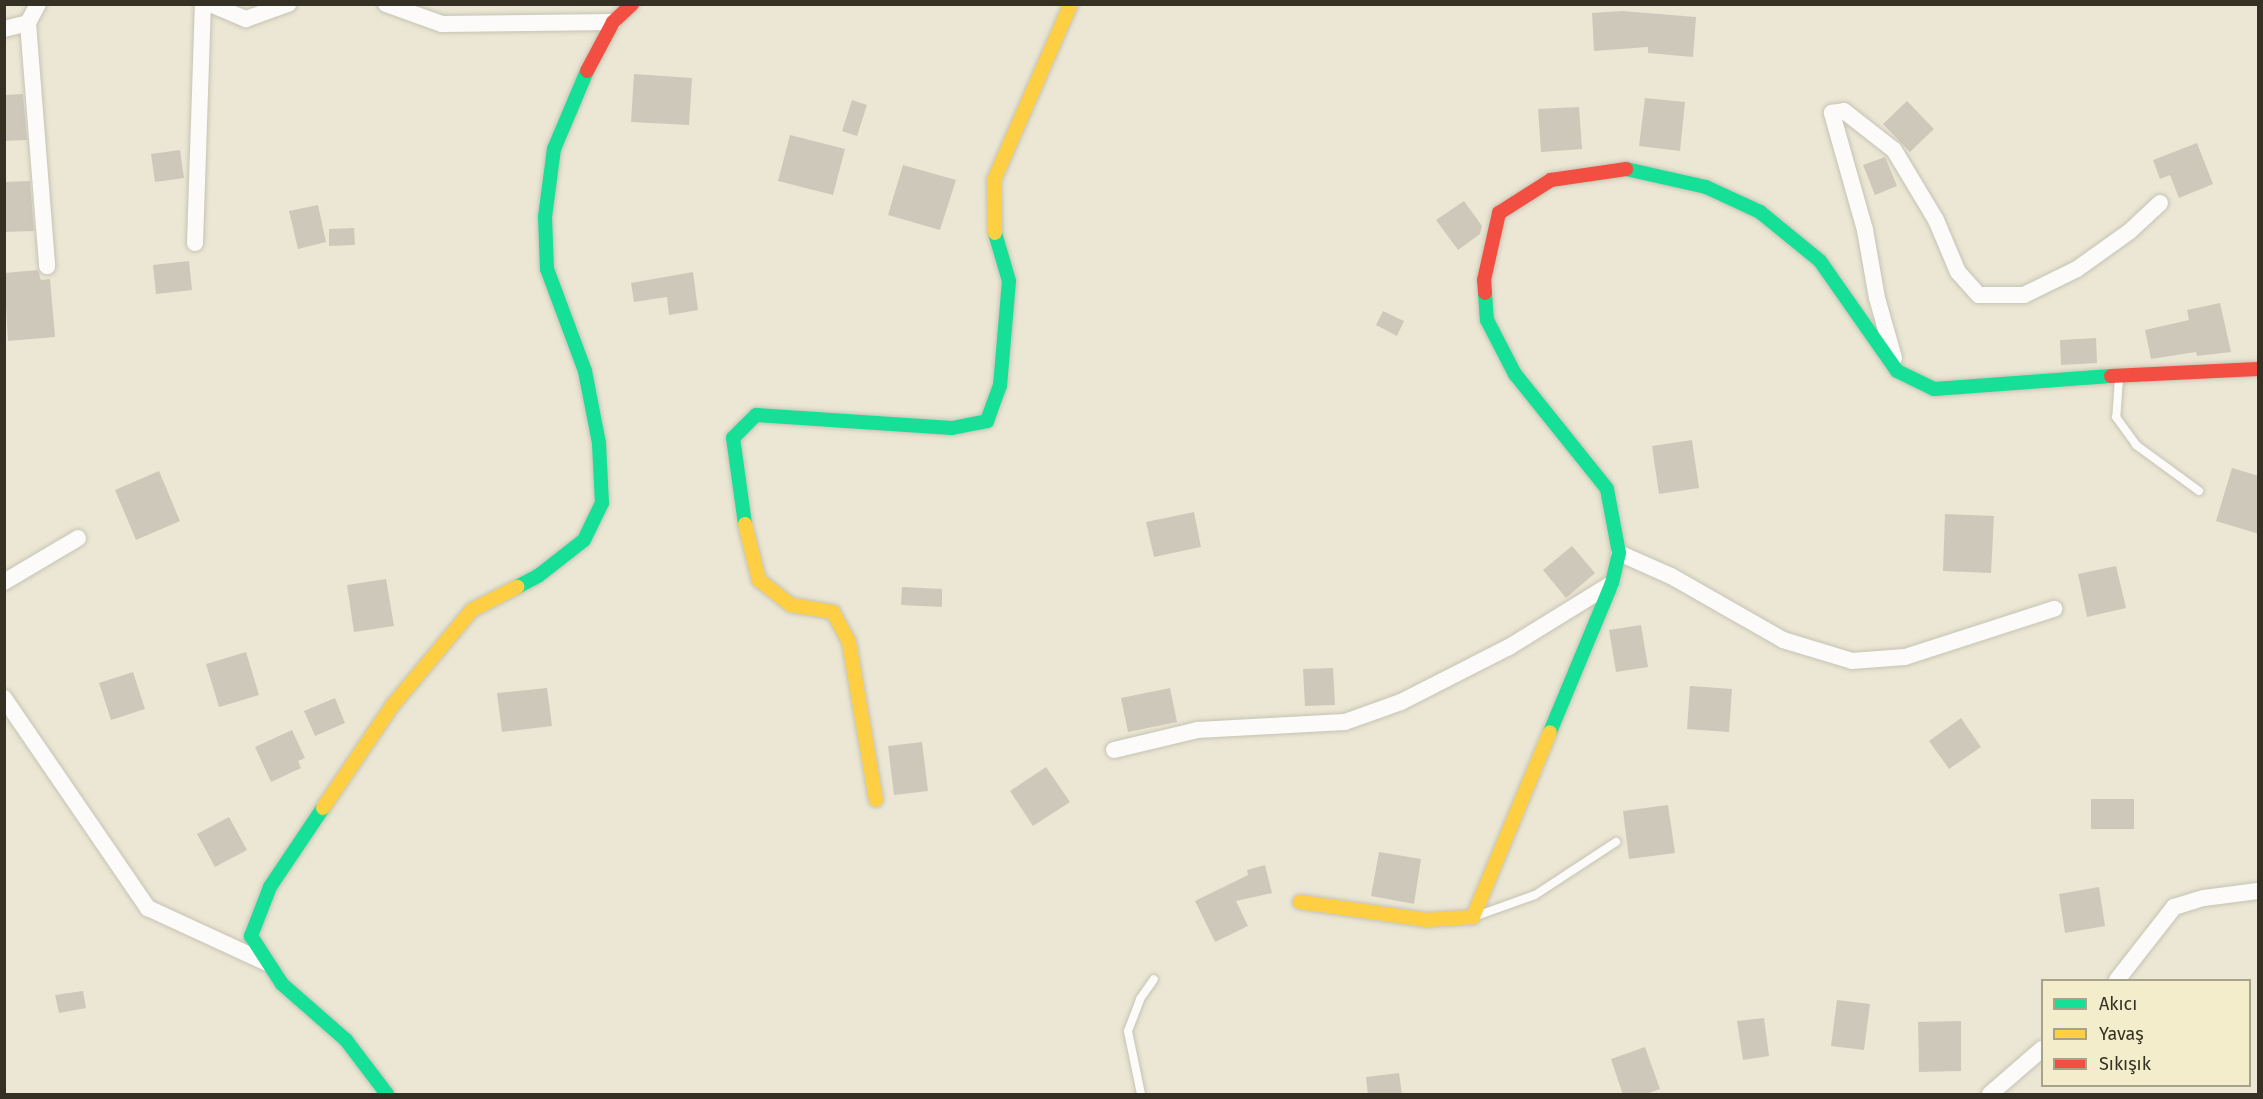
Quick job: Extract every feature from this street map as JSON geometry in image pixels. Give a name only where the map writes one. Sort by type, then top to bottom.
[{"type":"street","points":[[38,4],[28,23],[47,266]]},
{"type":"street","points":[[195,243],[203,4]]},
{"type":"street","points":[[210,4],[246,19],[288,4]]},
{"type":"street","points":[[386,4],[442,24],[613,22]]},
{"type":"street","points":[[387,1095],[346,1040],[282,984],[251,936],[270,887],[392,706],[472,610],[538,576],[584,540],[602,503],[599,443],[585,371],[547,269],[545,217],[554,149],[577,90],[613,22],[632,4]]},
{"type":"street","points":[[876,800],[849,642],[833,612],[791,605],[759,580],[741,505],[733,438],[756,415],[952,428],[987,422],[1000,386],[1009,281],[993,225],[994,180],[1071,4]]},
{"type":"street","points":[[4,29],[28,23]]},
{"type":"street","points":[[1897,371],[1832,113],[1844,111],[1894,150],[1936,220],[1958,272],[1979,295],[2024,295],[2077,269],[2130,231],[2160,203]]},
{"type":"street","points":[[1300,902],[1426,920],[1473,917],[1612,583],[1619,553],[1607,489],[1515,374],[1487,320],[1484,280],[1499,213],[1551,180],[1625,169],[1706,187],[1761,212],[1820,261],[1897,371],[1935,389],[2259,369]]},
{"type":"street","points":[[4,582],[78,538]]},
{"type":"street","points":[[1619,553],[1671,576],[1783,640],[1852,661],[1905,657],[2054,609]]},
{"type":"street","points":[[1114,750],[1197,730],[1345,722],[1401,702],[1509,647],[1612,583]]},
{"type":"street","points":[[4,698],[148,908],[268,963]]},
{"type":"street","points":[[2119,979],[2174,907],[2204,897],[2259,891]]},
{"type":"street","points":[[1990,1095],[2041,1051]]},
{"type":"lane","points":[[2119,377],[2116,417],[2136,445],[2199,491]]},
{"type":"lane","points":[[1473,917],[1535,895],[1616,842]]},
{"type":"lane","points":[[1141,1095],[1128,1031],[1140,999],[1154,979]]},
{"type":"building","points":[[1622,11],[1696,17],[1693,57],[1648,53],[1648,47],[1594,51],[1592,13]]},
{"type":"building","points":[[634,74],[692,78],[689,125],[631,122]]},
{"type":"building","points":[[23,94],[27,140],[4,141],[4,95]]},
{"type":"building","points":[[1645,98],[1685,102],[1680,151],[1639,146]]},
{"type":"building","points":[[852,100],[867,105],[857,136],[842,131]]},
{"type":"building","points":[[1907,101],[1934,129],[1910,152],[1883,124]]},
{"type":"building","points":[[1579,107],[1582,149],[1541,152],[1538,109]]},
{"type":"building","points":[[790,135],[845,149],[833,195],[778,181]]},
{"type":"building","points":[[2197,143],[2213,184],[2179,198],[2170,175],[2160,179],[2153,160]]},
{"type":"building","points":[[180,150],[184,178],[155,182],[151,154]]},
{"type":"building","points":[[1885,157],[1897,186],[1875,195],[1863,165]]},
{"type":"building","points":[[903,165],[956,180],[940,230],[888,215]]},
{"type":"building","points":[[30,181],[34,231],[4,232],[4,182]]},
{"type":"building","points":[[1464,201],[1482,226],[1480,234],[1458,250],[1436,220]]},
{"type":"building","points":[[318,205],[326,242],[298,249],[289,211]]},
{"type":"building","points":[[354,228],[355,245],[329,246],[329,229]]},
{"type":"building","points":[[189,261],[192,290],[156,294],[153,265]]},
{"type":"building","points":[[38,270],[41,280],[50,279],[55,337],[8,341],[4,273]]},
{"type":"building","points":[[693,272],[698,310],[669,315],[667,297],[634,302],[631,283]]},
{"type":"building","points":[[2220,303],[2231,352],[2197,356],[2196,352],[2151,359],[2145,330],[2189,320],[2187,310]]},
{"type":"building","points":[[1383,311],[1404,321],[1397,336],[1376,325]]},
{"type":"building","points":[[2096,338],[2097,363],[2061,365],[2060,340]]},
{"type":"building","points":[[1692,440],[1699,488],[1659,494],[1652,446]]},
{"type":"building","points":[[2232,468],[2259,476],[2259,534],[2216,521]]},
{"type":"building","points":[[159,471],[180,521],[136,540],[115,490]]},
{"type":"building","points":[[1194,512],[1201,547],[1154,557],[1146,522]]},
{"type":"building","points":[[1945,514],[1994,516],[1991,573],[1943,571]]},
{"type":"building","points":[[1572,546],[1595,573],[1566,598],[1543,570]]},
{"type":"building","points":[[2116,566],[2126,608],[2087,617],[2078,574]]},
{"type":"building","points":[[386,579],[394,626],[354,632],[347,585]]},
{"type":"building","points":[[902,587],[942,589],[942,607],[901,605]]},
{"type":"building","points":[[1641,625],[1648,667],[1616,672],[1609,630]]},
{"type":"building","points":[[246,652],[259,695],[219,707],[206,664]]},
{"type":"building","points":[[1333,668],[1335,705],[1305,706],[1303,669]]},
{"type":"building","points":[[133,672],[145,709],[111,720],[99,683]]},
{"type":"building","points":[[1690,686],[1732,689],[1729,732],[1687,729]]},
{"type":"building","points":[[547,688],[552,726],[502,732],[497,693]]},
{"type":"building","points":[[1170,688],[1177,722],[1128,732],[1121,698]]},
{"type":"building","points":[[335,698],[345,723],[315,736],[304,711]]},
{"type":"building","points":[[1961,718],[1981,747],[1949,769],[1929,741]]},
{"type":"building","points":[[292,730],[305,758],[298,761],[301,768],[271,782],[255,747]]},
{"type":"building","points":[[922,742],[928,791],[894,795],[888,746]]},
{"type":"building","points":[[1046,767],[1070,802],[1033,826],[1010,791]]},
{"type":"building","points":[[2091,799],[2134,799],[2134,829],[2091,829]]},
{"type":"building","points":[[1668,805],[1675,853],[1629,859],[1623,811]]},
{"type":"building","points":[[229,817],[247,850],[215,867],[197,834]]},
{"type":"building","points":[[1379,852],[1421,859],[1414,904],[1371,896]]},
{"type":"building","points":[[1265,865],[1272,893],[1236,901],[1248,926],[1215,942],[1195,901],[1248,875],[1247,870]]},
{"type":"building","points":[[2099,887],[2105,926],[2065,933],[2059,894]]},
{"type":"building","points":[[83,991],[86,1008],[59,1013],[55,995]]},
{"type":"building","points":[[1837,1000],[1870,1004],[1864,1050],[1831,1046]]},
{"type":"building","points":[[1764,1018],[1769,1056],[1743,1060],[1737,1021]]},
{"type":"building","points":[[1961,1021],[1961,1071],[1919,1072],[1918,1022]]},
{"type":"building","points":[[1645,1047],[1660,1089],[1643,1095],[1623,1095],[1611,1059]]},
{"type":"building","points":[[1399,1073],[1402,1095],[1368,1095],[1366,1077]]},
{"type":"traffic: fast","points":[[517,587],[538,576],[584,540],[602,503],[599,443],[585,371],[547,269],[545,217],[554,149],[587,71]]},
{"type":"traffic: fast","points":[[1626,169],[1706,187],[1760,212],[1820,261],[1897,371],[1934,389],[2111,376]]},
{"type":"traffic: fast","points":[[745,524],[733,438],[756,415],[952,428],[987,421],[1000,386],[1009,281],[995,233]]},
{"type":"traffic: fast","points":[[1485,293],[1487,320],[1515,374],[1607,489],[1619,553],[1612,583],[1550,732]]},
{"type":"traffic: fast","points":[[323,808],[270,887],[251,936],[282,984],[346,1040],[387,1094]]},
{"type":"traffic: slow","points":[[995,233],[994,180],[1071,4]]},
{"type":"traffic: slow","points":[[745,524],[759,580],[791,605],[833,612],[849,642],[876,800]]},
{"type":"traffic: slow","points":[[323,808],[392,706],[472,610],[517,587]]},
{"type":"traffic: slow","points":[[1300,902],[1426,920],[1473,917],[1550,732]]},
{"type":"traffic: jam","points":[[587,71],[613,22],[632,4]]},
{"type":"traffic: jam","points":[[1485,293],[1484,280],[1499,213],[1551,180],[1626,169]]},
{"type":"traffic: jam","points":[[2111,376],[2258,369]]}]
